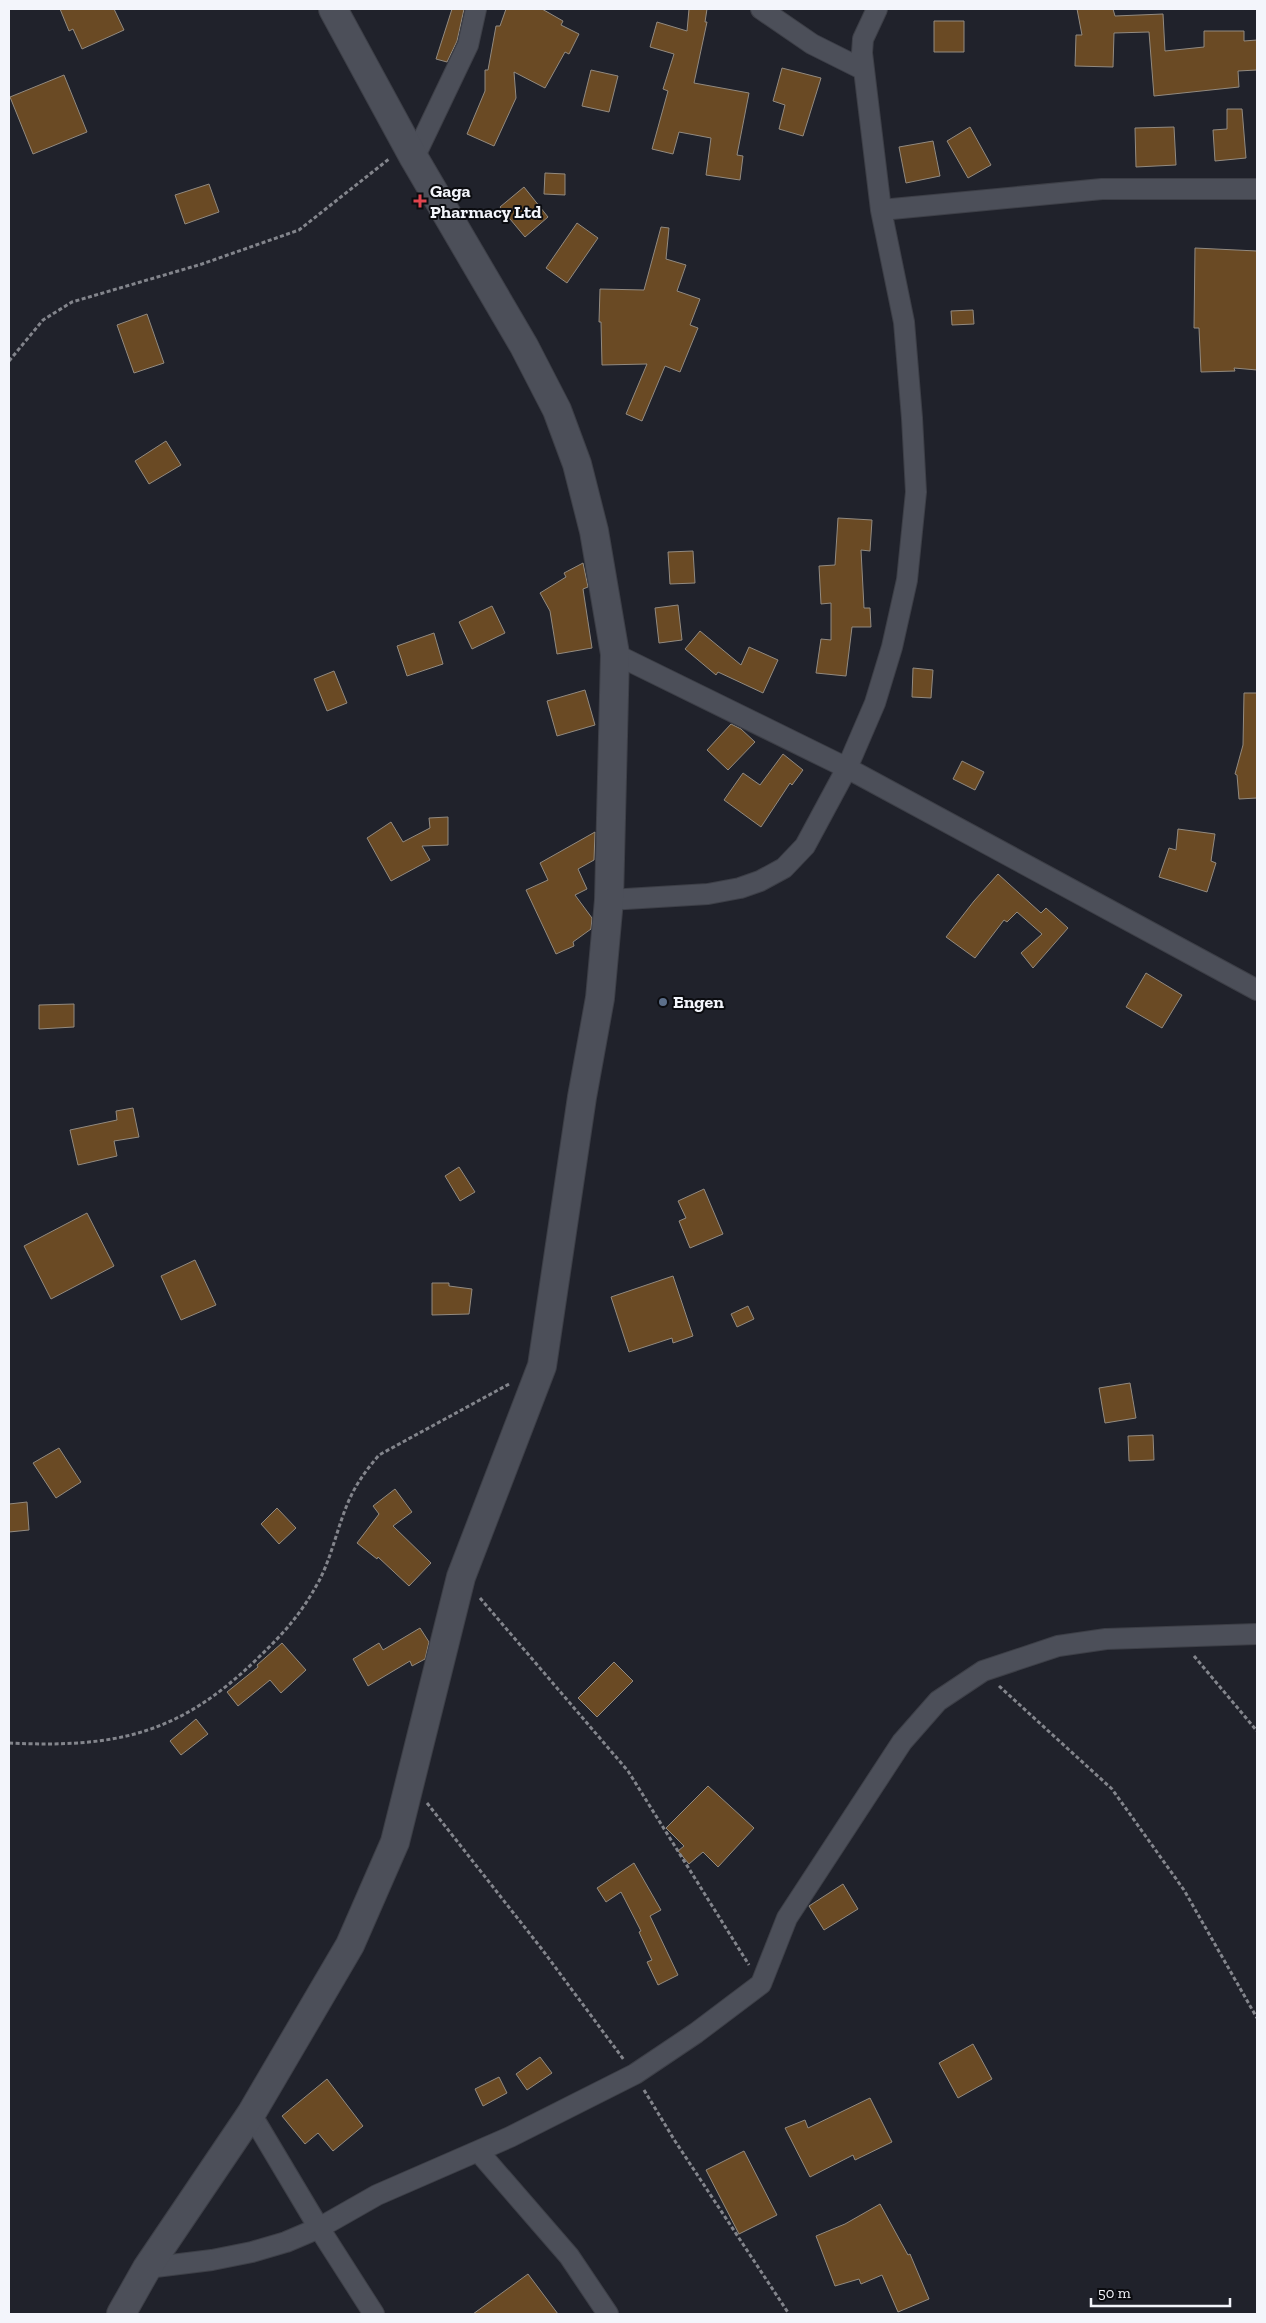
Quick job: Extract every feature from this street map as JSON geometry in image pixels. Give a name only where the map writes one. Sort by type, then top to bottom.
[{"type":"main road","points":[[121,2314],[147,2268],[251,2114],[350,1945],[396,1842],[461,1577],[542,1366],[582,1097],[599,1007],[608,900],[615,654],[594,531],[576,464],[556,410],[524,346],[411,151],[334,9]]},
{"type":"street","points":[[411,151],[468,45],[476,9]]},
{"type":"street","points":[[761,9],[812,44],[864,70]]},
{"type":"street","points":[[608,900],[708,894],[740,888],[760,881],[784,868],[805,846],[847,768],[875,703],[892,647],[907,580],[916,492],[904,322],[881,210],[864,70],[862,45],[877,9]]},
{"type":"street","points":[[881,210],[1102,188],[1257,188]]},
{"type":"street","points":[[615,654],[847,768],[1257,990]]},
{"type":"street","points":[[147,2268],[252,2252],[286,2242],[318,2228],[377,2195],[478,2151],[635,2074],[696,2033],[761,1984],[787,1918],[902,1742],[938,1701],[983,1671],[1058,1646],[1106,1639],[1257,1634]]},
{"type":"street","points":[[251,2114],[318,2228],[374,2314]]},
{"type":"street","points":[[478,2151],[568,2256],[608,2314]]},
{"type":"path","points":[[9,362],[43,320],[72,302],[202,264],[299,230],[411,151]]},
{"type":"path","points":[[9,1743],[46,1745],[98,1742],[151,1730],[194,1711],[232,1683],[296,1620],[320,1579],[350,1496],[364,1473],[379,1455],[542,1366]]},
{"type":"path","points":[[461,1577],[628,1771],[761,1984]]},
{"type":"path","points":[[1178,1636],[1257,1731]]},
{"type":"path","points":[[983,1671],[1112,1789],[1184,1890],[1257,2018]]},
{"type":"path","points":[[411,1783],[535,1940],[635,2074],[675,2141],[789,2314]]},
{"type":"building","points":[[60,9],[114,9],[124,30],[82,49],[73,29],[69,31]]},
{"type":"building","points":[[452,9],[464,9],[457,41],[447,62],[436,59]]},
{"type":"building","points":[[506,9],[542,9],[563,21],[561,25],[579,34],[569,54],[565,52],[545,88],[514,72],[516,98],[494,146],[467,134],[485,91],[485,70],[488,70],[496,26],[500,26]]},
{"type":"building","points":[[689,9],[707,9],[705,22],[707,22],[694,83],[749,93],[737,155],[743,156],[740,180],[706,175],[711,138],[679,132],[673,154],[652,149],[668,91],[663,89],[674,54],[650,47],[657,22],[687,31]]},
{"type":"building","points":[[1077,9],[1113,9],[1115,16],[1163,14],[1165,51],[1204,47],[1204,31],[1244,31],[1244,41],[1257,40],[1257,70],[1238,71],[1239,87],[1154,96],[1149,32],[1114,33],[1113,67],[1075,66],[1076,35],[1082,35]]},
{"type":"building","points":[[934,21],[964,21],[964,52],[934,52]]},
{"type":"building","points":[[782,68],[821,78],[803,136],[779,129],[785,105],[773,101]]},
{"type":"building","points":[[591,70],[618,76],[609,112],[582,106]]},
{"type":"building","points":[[64,75],[87,132],[33,154],[10,97]]},
{"type":"building","points":[[1227,109],[1242,109],[1246,158],[1215,161],[1213,130],[1227,129]]},
{"type":"building","points":[[970,127],[991,165],[968,178],[947,141]]},
{"type":"building","points":[[1174,127],[1176,165],[1136,167],[1135,128]]},
{"type":"building","points":[[933,141],[940,176],[906,183],[899,147]]},
{"type":"building","points":[[545,173],[565,174],[565,195],[544,194]]},
{"type":"building","points":[[209,184],[219,212],[185,224],[175,195]]},
{"type":"building","points":[[524,187],[548,217],[525,237],[500,207]]},
{"type":"building","points":[[577,223],[598,238],[567,283],[546,268]]},
{"type":"building","points":[[661,227],[669,228],[666,259],[686,265],[677,291],[700,299],[690,325],[698,328],[680,372],[665,366],[642,421],[626,414],[647,364],[602,365],[601,322],[599,322],[600,289],[644,290]]},
{"type":"building","points":[[1195,248],[1257,251],[1257,370],[1234,368],[1235,371],[1201,372],[1199,328],[1194,328]]},
{"type":"building","points":[[973,310],[974,324],[952,325],[951,311]]},
{"type":"building","points":[[147,314],[164,363],[134,373],[117,325]]},
{"type":"building","points":[[166,441],[181,465],[149,484],[135,461]]},
{"type":"building","points":[[838,518],[872,520],[870,551],[861,550],[864,608],[870,608],[871,627],[852,627],[846,676],[816,673],[821,639],[831,640],[831,603],[821,604],[819,566],[835,565]]},
{"type":"building","points":[[693,551],[695,583],[670,584],[668,552]]},
{"type":"building","points":[[583,563],[588,587],[583,589],[592,648],[557,654],[550,611],[540,593],[566,577],[564,573]]},
{"type":"building","points":[[678,605],[682,640],[659,643],[655,608]]},
{"type":"building","points":[[492,606],[505,633],[472,649],[459,622]]},
{"type":"building","points":[[700,631],[741,665],[749,647],[778,660],[763,693],[718,672],[716,675],[685,649]]},
{"type":"building","points":[[434,633],[443,664],[407,676],[397,646]]},
{"type":"building","points":[[913,668],[933,670],[931,698],[912,697]]},
{"type":"building","points":[[334,671],[347,703],[327,711],[314,679]]},
{"type":"building","points":[[585,690],[595,725],[557,736],[547,701]]},
{"type":"building","points":[[1244,693],[1257,693],[1257,798],[1239,799],[1237,775],[1235,774],[1243,745]]},
{"type":"building","points":[[731,724],[741,729],[755,742],[728,770],[707,750]]},
{"type":"building","points":[[783,754],[803,770],[792,785],[790,783],[761,827],[724,800],[743,773],[760,785]]},
{"type":"building","points":[[962,761],[984,772],[975,790],[953,779]]},
{"type":"building","points":[[448,817],[448,845],[422,846],[430,860],[391,881],[367,838],[391,822],[403,842],[430,828],[429,818]]},
{"type":"building","points":[[1178,829],[1215,834],[1211,861],[1216,863],[1207,892],[1159,877],[1169,848],[1176,850]]},
{"type":"building","points":[[595,832],[594,860],[578,869],[587,889],[575,895],[592,918],[591,929],[573,942],[574,946],[556,954],[526,890],[548,880],[540,863]]},
{"type":"building","points":[[998,874],[1041,913],[1046,908],[1068,928],[1033,968],[1021,953],[1042,934],[1017,912],[1007,922],[1004,920],[975,958],[946,937]]},
{"type":"building","points":[[1146,973],[1182,995],[1162,1028],[1126,1007]]},
{"type":"building","points":[[74,1004],[74,1027],[39,1029],[39,1005]]},
{"type":"building","points":[[133,1108],[139,1137],[114,1141],[117,1156],[78,1165],[70,1130],[117,1120],[116,1111]]},
{"type":"building","points":[[459,1167],[475,1192],[460,1201],[445,1176]]},
{"type":"building","points":[[704,1189],[723,1234],[690,1248],[679,1221],[686,1218],[678,1201]]},
{"type":"building","points":[[87,1213],[114,1266],[51,1299],[24,1246]]},
{"type":"building","points":[[195,1260],[216,1305],[181,1320],[161,1276]]},
{"type":"building","points":[[673,1276],[693,1336],[673,1343],[672,1338],[629,1352],[611,1297]]},
{"type":"building","points":[[432,1283],[449,1283],[449,1286],[472,1289],[469,1314],[432,1315]]},
{"type":"building","points":[[748,1306],[754,1319],[737,1327],[731,1314]]},
{"type":"building","points":[[1130,1383],[1136,1418],[1105,1423],[1099,1388]]},
{"type":"building","points":[[1153,1435],[1154,1460],[1129,1461],[1128,1436]]},
{"type":"building","points":[[59,1448],[81,1482],[56,1498],[33,1463]]},
{"type":"building","points":[[395,1489],[412,1512],[393,1526],[431,1563],[409,1586],[378,1557],[377,1559],[357,1543],[379,1514],[373,1506]]},
{"type":"building","points":[[27,1502],[29,1530],[9,1532],[9,1504]]},
{"type":"building","points":[[277,1508],[296,1528],[279,1544],[261,1524]]},
{"type":"building","points":[[420,1628],[429,1642],[425,1659],[412,1666],[410,1661],[368,1686],[353,1659],[379,1643],[383,1650]]},
{"type":"building","points":[[282,1643],[306,1670],[281,1693],[270,1680],[238,1706],[227,1692],[258,1667],[257,1665]]},
{"type":"building","points":[[614,1662],[633,1681],[597,1717],[578,1698]]},
{"type":"building","points":[[196,1719],[208,1734],[181,1755],[170,1741]]},
{"type":"building","points":[[708,1786],[754,1828],[718,1867],[703,1852],[689,1864],[678,1851],[684,1846],[666,1828]]},
{"type":"building","points":[[634,1863],[661,1910],[650,1916],[678,1975],[658,1985],[647,1962],[652,1960],[639,1932],[641,1931],[621,1892],[606,1902],[597,1888]]},
{"type":"building","points":[[843,1884],[858,1909],[824,1930],[809,1906]]},
{"type":"building","points":[[973,2044],[992,2079],[958,2098],[939,2063]]},
{"type":"building","points":[[540,2057],[552,2073],[527,2090],[516,2074]]},
{"type":"building","points":[[499,2077],[507,2093],[483,2106],[475,2089]]},
{"type":"building","points":[[327,2079],[363,2126],[333,2151],[318,2133],[305,2144],[282,2116]]},
{"type":"building","points":[[870,2098],[892,2142],[855,2160],[853,2155],[810,2177],[785,2128],[805,2120],[808,2128]]},
{"type":"building","points":[[744,2151],[777,2215],[739,2234],[706,2170]]},
{"type":"building","points":[[880,2204],[908,2255],[910,2254],[929,2299],[898,2312],[882,2275],[861,2284],[859,2279],[835,2286],[816,2236],[845,2224]]},
{"type":"building","points":[[528,2274],[558,2314],[473,2314]]},
{"type":"place","name":"Gaga Pharmacy Ltd","points":[[420,201]]},
{"type":"place","name":"Engen","points":[[663,1002]]}]
